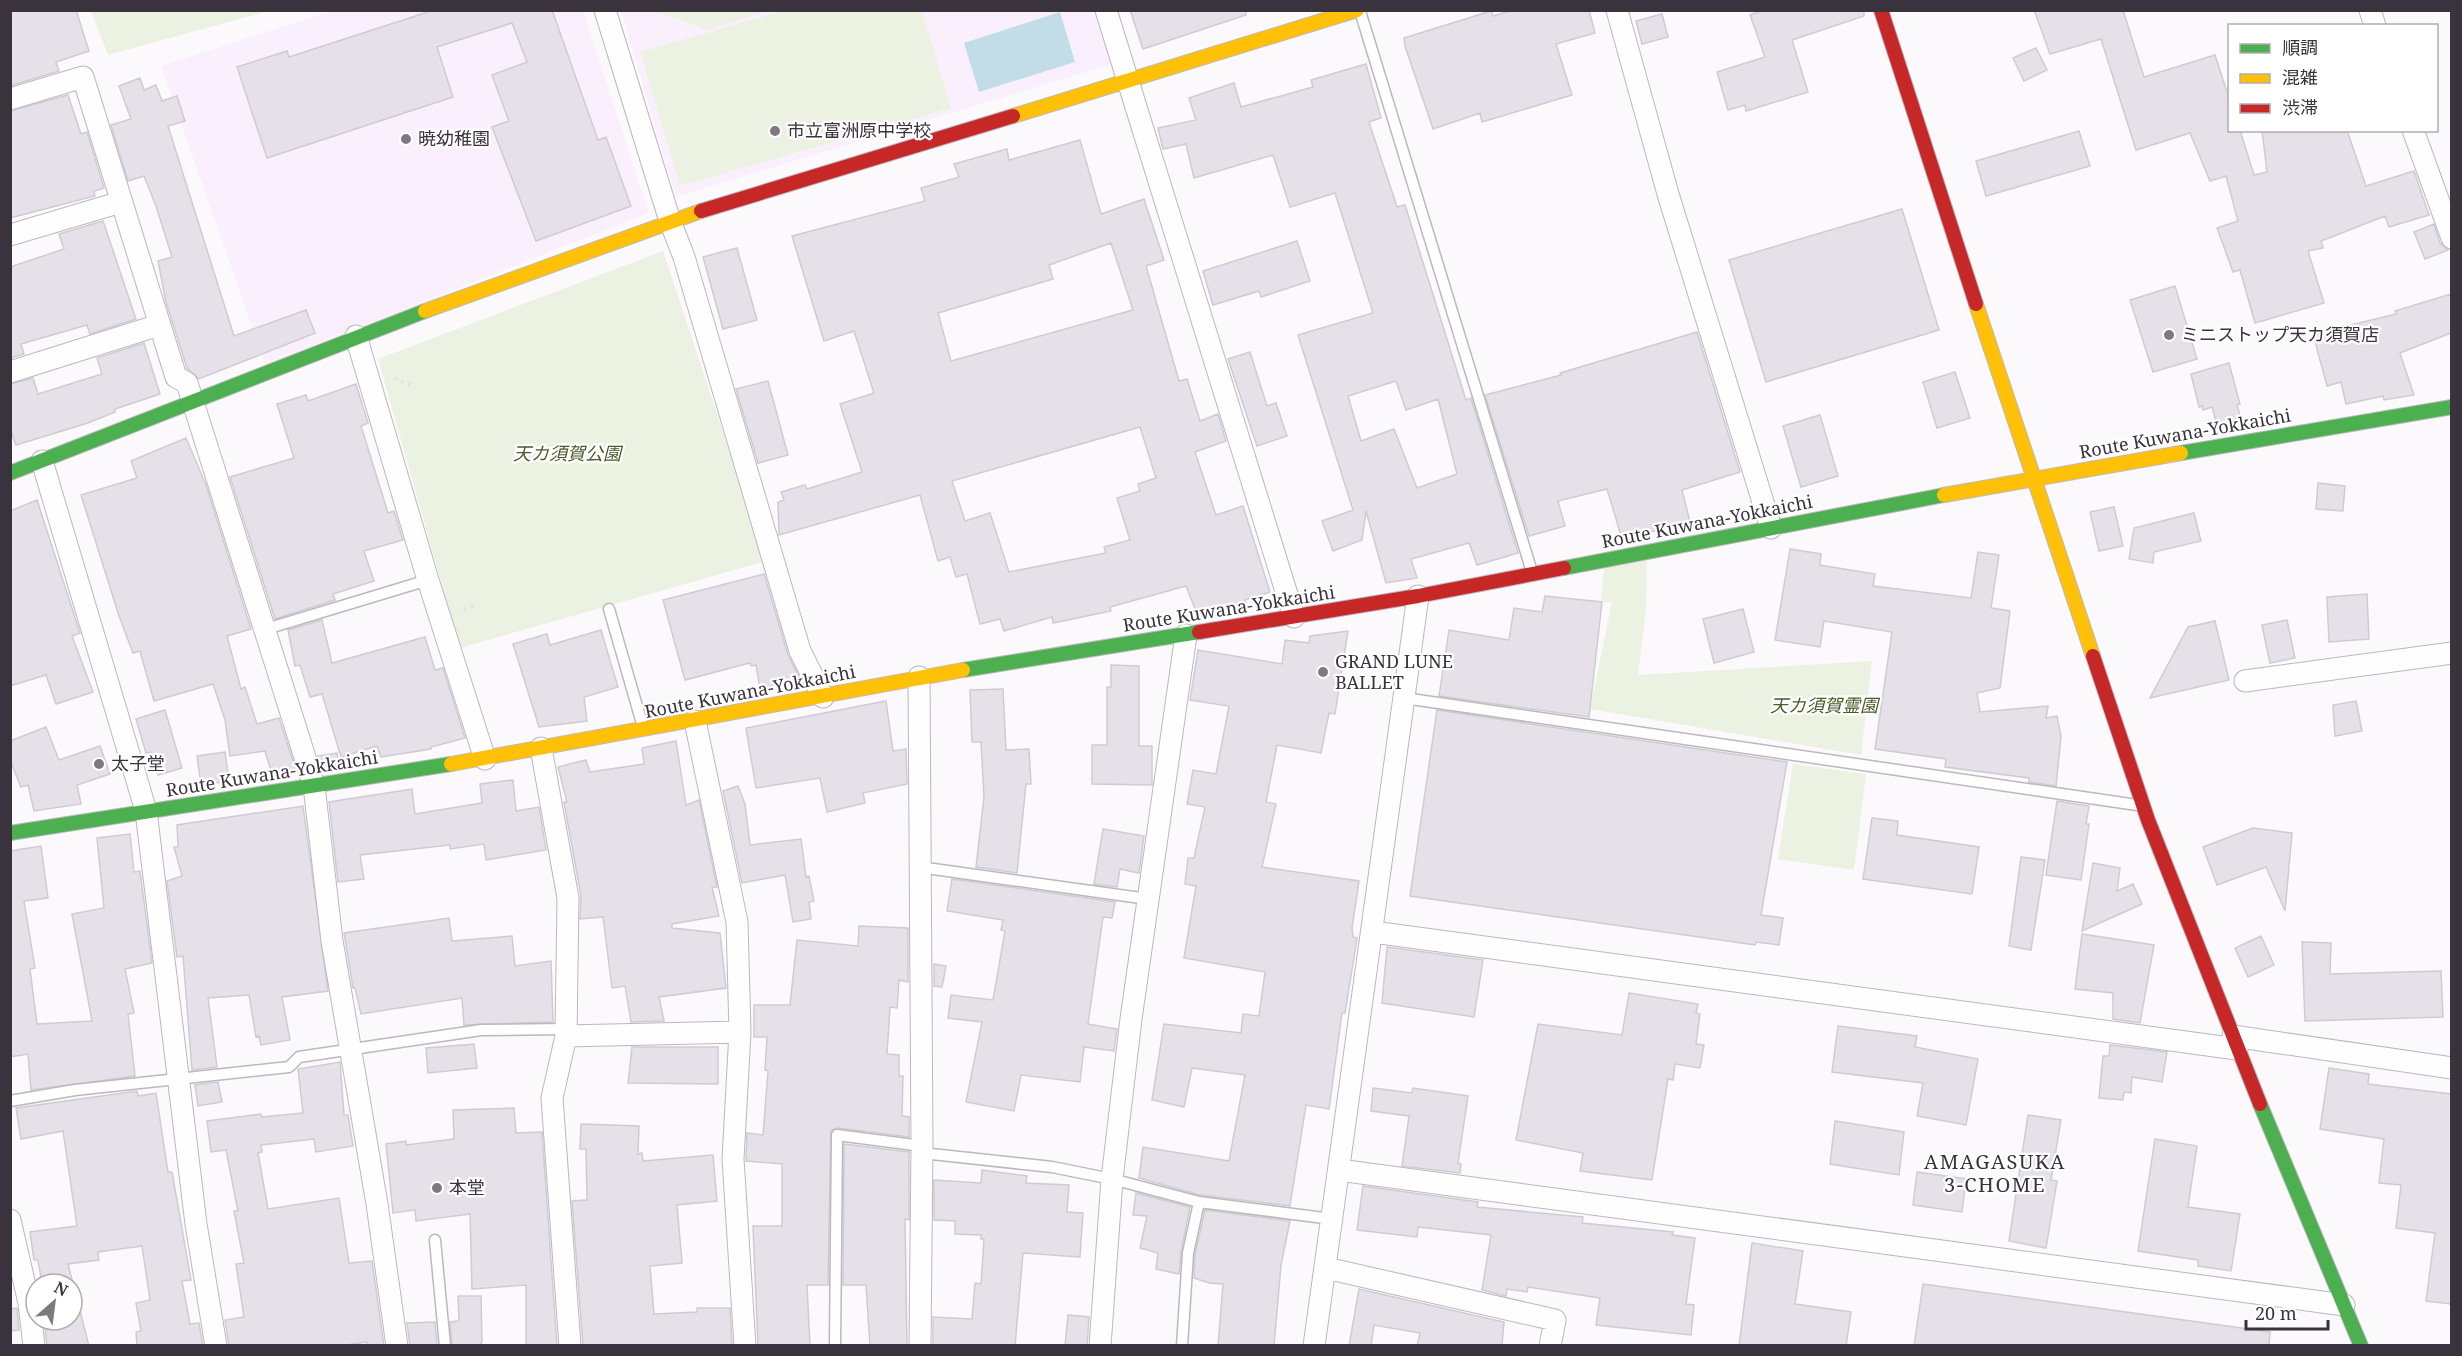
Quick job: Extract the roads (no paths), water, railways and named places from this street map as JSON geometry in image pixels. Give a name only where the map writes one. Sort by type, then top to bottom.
[{"type":"street","points":[[605,10],[670,221],[688,269],[800,651],[823,697]]},
{"type":"street","points":[[1106,10],[1294,618]]},
{"type":"street","points":[[10,473],[356,336],[670,221],[1358,10]]},
{"type":"street","points":[[1617,10],[1668,194],[1771,528]]},
{"type":"street","points":[[1881,10],[1925,154],[2143,806],[2236,1043],[2361,1346]]},
{"type":"street","points":[[10,99],[83,77],[176,377],[187,383],[266,629],[314,786],[332,941],[375,1193],[397,1346]]},
{"type":"street","points":[[2414,132],[2451,238]]},
{"type":"street","points":[[10,235],[121,202]]},
{"type":"street","points":[[10,372],[159,325]]},
{"type":"street","points":[[356,336],[428,580],[485,759]]},
{"type":"street","name":"Route Kuwana-Yokkaichi","points":[[10,833],[485,759],[823,697],[919,677],[1294,618],[2033,478],[2451,407]]},
{"type":"street","points":[[42,460],[146,811],[181,1080],[196,1224],[216,1346]]},
{"type":"street","points":[[1314,1346],[1418,596]]},
{"type":"street","points":[[1100,1346],[1112,1179],[1148,899],[1186,635]]},
{"type":"street","points":[[2245,681],[2451,653]]},
{"type":"street","points":[[919,677],[922,1149],[920,1346]]},
{"type":"street","points":[[695,721],[737,922],[740,1032],[733,1159],[746,1346]]},
{"type":"street","points":[[541,748],[568,898],[566,1032],[552,1098],[570,1346]]},
{"type":"street","points":[[1372,932],[2236,1043],[2451,1068]]},
{"type":"street","points":[[566,1032],[740,1032]]},
{"type":"street","points":[[1339,1170],[2344,1305]]},
{"type":"street","points":[[10,1220],[29,1303],[34,1346]]},
{"type":"street","points":[[1326,1268],[1554,1320],[1550,1346]]},
{"type":"lane","points":[[1358,10],[1533,574]]},
{"type":"lane","points":[[266,629],[428,580]]},
{"type":"lane","points":[[609,609],[644,730]]},
{"type":"lane","points":[[1404,698],[2143,806]]},
{"type":"lane","points":[[919,867],[1148,899]]},
{"type":"lane","points":[[10,1101],[75,1090],[289,1067],[299,1057],[350,1052],[481,1030],[566,1032]]},
{"type":"lane","points":[[835,1346],[837,1136],[1052,1167],[1112,1179],[1199,1202],[1332,1219]]},
{"type":"lane","points":[[1182,1346],[1188,1253],[1199,1202]]},
{"type":"lane","points":[[435,1240],[445,1346]]},
{"type":"water","points":[[1060,12],[1075,62],[979,92],[964,43]]},
{"type":"place","name":"市立富洲原中学校","points":[[775,131]]},
{"type":"place","name":"暁幼稚園","points":[[406,139]]},
{"type":"place","name":"ミニストップ天カ須賀店","points":[[2169,335]]},
{"type":"place","name":"GRAND LUNE BALLET","points":[[1323,672]]},
{"type":"place","name":"太子堂","points":[[99,764]]},
{"type":"place","name":"本堂","points":[[437,1188]]},
{"type":"district","name":"AMAGASUKA 3-CHOME","points":[[1995,1174]]},
{"type":"park label","name":"天カ須賀公園","points":[[567,454]]},
{"type":"park label","name":"天カ須賀霊園","points":[[1824,706]]}]
